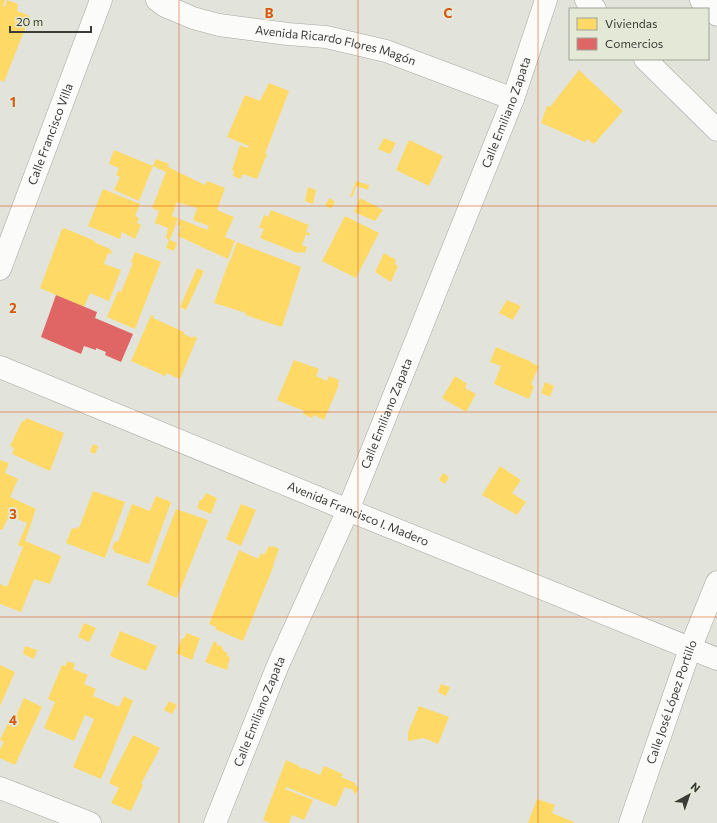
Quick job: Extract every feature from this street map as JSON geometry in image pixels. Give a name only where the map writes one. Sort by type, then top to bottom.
[{"type":"street","name":"Calle Francisco Villa","points":[[0,269],[101,0]]},
{"type":"street","name":"Avenida Ricardo Flores Magón","points":[[157,0],[165,6],[193,18],[219,25],[326,38],[386,51],[513,99]]},
{"type":"street","name":"Calle Emiliano Zapata","points":[[215,823],[278,665],[348,510],[513,99],[546,0]]},
{"type":"street","points":[[586,0],[594,8]]},
{"type":"street","points":[[701,0],[717,15]]},
{"type":"street","points":[[647,60],[717,130]]},
{"type":"street","name":"Avenida Francisco I. Madero","points":[[0,367],[717,659]]},
{"type":"street","name":"Calle José López Portillo","points":[[630,823],[690,649],[717,582]]},
{"type":"street","points":[[0,788],[90,823]]},
{"type":"building: Viviendas","points":[[0,0],[5,0],[3,6],[5,7],[7,0],[18,4],[17,11],[30,16],[4,82],[0,80]]},
{"type":"building: Viviendas","points":[[579,70],[623,111],[594,144],[587,139],[585,142],[541,123],[547,106],[550,107]]},
{"type":"building: Viviendas","points":[[269,83],[289,91],[257,179],[243,174],[240,179],[233,176],[234,171],[232,170],[240,145],[248,148],[249,146],[227,137],[245,95],[260,101]]},
{"type":"building: Viviendas","points":[[384,138],[396,143],[390,154],[378,149]]},
{"type":"building: Viviendas","points":[[409,140],[443,156],[429,186],[396,170]]},
{"type":"building: Viviendas","points":[[114,150],[153,166],[139,201],[114,190],[120,177],[116,175],[119,168],[109,164]]},
{"type":"building: Viviendas","points":[[156,159],[169,164],[168,167],[205,185],[207,181],[225,188],[217,210],[234,217],[225,237],[235,241],[228,259],[178,236],[181,226],[177,225],[180,219],[207,230],[209,226],[193,220],[197,208],[177,202],[172,216],[178,218],[170,240],[177,243],[174,251],[166,248],[169,240],[166,238],[168,228],[155,223],[159,211],[152,208],[166,172],[153,166]]},
{"type":"building: Viviendas","points":[[356,181],[369,185],[368,190],[356,186],[353,196],[350,197]]},
{"type":"building: Viviendas","points":[[308,187],[316,190],[313,204],[305,201]]},
{"type":"building: Viviendas","points":[[103,189],[140,204],[135,216],[139,218],[137,223],[141,225],[135,239],[122,232],[120,239],[88,226]]},
{"type":"building: Viviendas","points":[[330,198],[335,202],[331,209],[325,205]]},
{"type":"building: Viviendas","points":[[360,198],[383,210],[375,221],[354,212]]},
{"type":"building: Viviendas","points":[[271,210],[309,225],[306,232],[310,233],[309,236],[306,234],[302,245],[307,247],[305,253],[298,253],[260,238],[264,229],[259,228],[264,215],[268,217]]},
{"type":"building: Viviendas","points":[[345,216],[379,233],[356,278],[322,261]]},
{"type":"building: Viviendas","points":[[64,228],[95,241],[94,242],[112,251],[111,254],[108,253],[104,264],[121,270],[109,301],[90,293],[84,307],[40,288],[62,229]]},
{"type":"building: Viviendas","points":[[237,242],[301,267],[282,327],[245,315],[246,313],[214,303]]},
{"type":"building: Viviendas","points":[[135,252],[161,262],[135,329],[107,317],[118,291],[121,292],[133,263],[131,262]]},
{"type":"building: Viviendas","points":[[384,253],[396,260],[395,264],[398,266],[391,282],[375,272]]},
{"type":"building: Viviendas","points":[[197,268],[204,271],[186,310],[180,307]]},
{"type":"building: Viviendas","points":[[507,300],[521,306],[513,320],[499,313]]},
{"type":"building: Viviendas","points":[[151,315],[154,316],[153,318],[184,332],[184,334],[192,338],[193,336],[197,338],[180,379],[166,373],[165,376],[131,361]]},
{"type":"building: Viviendas","points":[[496,347],[539,366],[531,384],[534,386],[529,399],[494,384],[501,366],[490,362]]},
{"type":"building: Viviendas","points":[[294,360],[319,369],[316,376],[327,381],[329,376],[339,380],[339,385],[324,420],[314,415],[312,418],[303,414],[304,411],[277,400]]},
{"type":"building: Viviendas","points":[[455,376],[467,384],[465,388],[476,394],[466,412],[442,398]]},
{"type":"building: Viviendas","points":[[545,382],[554,386],[550,397],[541,393]]},
{"type":"building: Viviendas","points":[[26,418],[64,433],[50,471],[12,454],[14,448],[10,446],[22,421],[24,422]]},
{"type":"building: Viviendas","points":[[93,444],[98,446],[95,454],[90,452]]},
{"type":"building: Viviendas","points":[[0,460],[9,463],[5,473],[18,479],[10,497],[36,509],[25,541],[61,556],[50,584],[34,579],[21,612],[0,604],[0,584],[7,587],[23,547],[18,545],[27,523],[12,517],[7,520],[2,530],[0,530]]},
{"type":"building: Viviendas","points":[[500,466],[521,480],[512,493],[526,502],[517,515],[482,495]]},
{"type":"building: Viviendas","points":[[443,473],[449,477],[445,484],[439,480]]},
{"type":"building: Viviendas","points":[[93,491],[125,502],[105,558],[66,543],[72,528],[79,528]]},
{"type":"building: Viviendas","points":[[206,493],[217,498],[211,514],[197,508],[200,500],[202,500]]},
{"type":"building: Viviendas","points":[[156,496],[171,502],[149,564],[114,552],[115,550],[112,549],[115,541],[118,542],[132,504],[150,511]]},
{"type":"building: Viviendas","points":[[241,504],[256,510],[241,546],[226,539]]},
{"type":"building: Viviendas","points":[[176,509],[208,520],[177,598],[147,585]]},
{"type":"building: Viviendas","points":[[269,546],[279,549],[243,641],[215,629],[216,627],[209,624],[239,550],[258,559],[261,553],[264,555]]},
{"type":"building: Viviendas","points":[[84,623],[96,628],[89,642],[78,637]]},
{"type":"building: Viviendas","points":[[120,631],[157,646],[146,671],[110,656]]},
{"type":"building: Viviendas","points":[[186,633],[200,638],[192,660],[176,653],[182,638],[184,639]]},
{"type":"building: Viviendas","points":[[214,641],[228,653],[227,656],[230,657],[227,670],[205,662]]},
{"type":"building: Viviendas","points":[[25,646],[37,650],[34,659],[23,654]]},
{"type":"building: Viviendas","points":[[68,661],[75,664],[73,669],[88,675],[84,684],[96,689],[93,696],[119,707],[124,696],[133,701],[101,779],[73,767],[94,719],[85,715],[74,741],[44,728],[55,702],[48,699],[62,665],[65,666]]},
{"type":"building: Viviendas","points":[[0,665],[15,672],[0,706]]},
{"type":"building: Viviendas","points":[[441,684],[450,687],[446,696],[438,692]]},
{"type":"building: Viviendas","points":[[24,698],[42,707],[15,765],[0,758],[0,750],[4,742],[0,740],[9,721],[13,723]]},
{"type":"building: Viviendas","points":[[169,701],[177,705],[172,714],[164,710]]},
{"type":"building: Viviendas","points":[[419,706],[449,717],[438,744],[424,738],[408,741],[408,732]]},
{"type":"building: Viviendas","points":[[133,735],[160,748],[141,784],[143,785],[131,811],[111,803],[119,788],[109,783]]},
{"type":"building: Viviendas","points":[[286,760],[320,775],[324,766],[343,774],[341,777],[355,783],[355,785],[359,788],[355,795],[353,790],[345,787],[336,807],[286,787],[285,789],[313,800],[304,820],[292,815],[289,823],[271,823],[263,820]]},
{"type":"building: Viviendas","points":[[537,799],[555,805],[552,813],[574,823],[528,823]]},
{"type":"building: Comercios","points":[[56,295],[97,312],[95,318],[133,334],[121,362],[105,355],[106,352],[96,348],[96,350],[84,346],[81,354],[41,337]]}]
